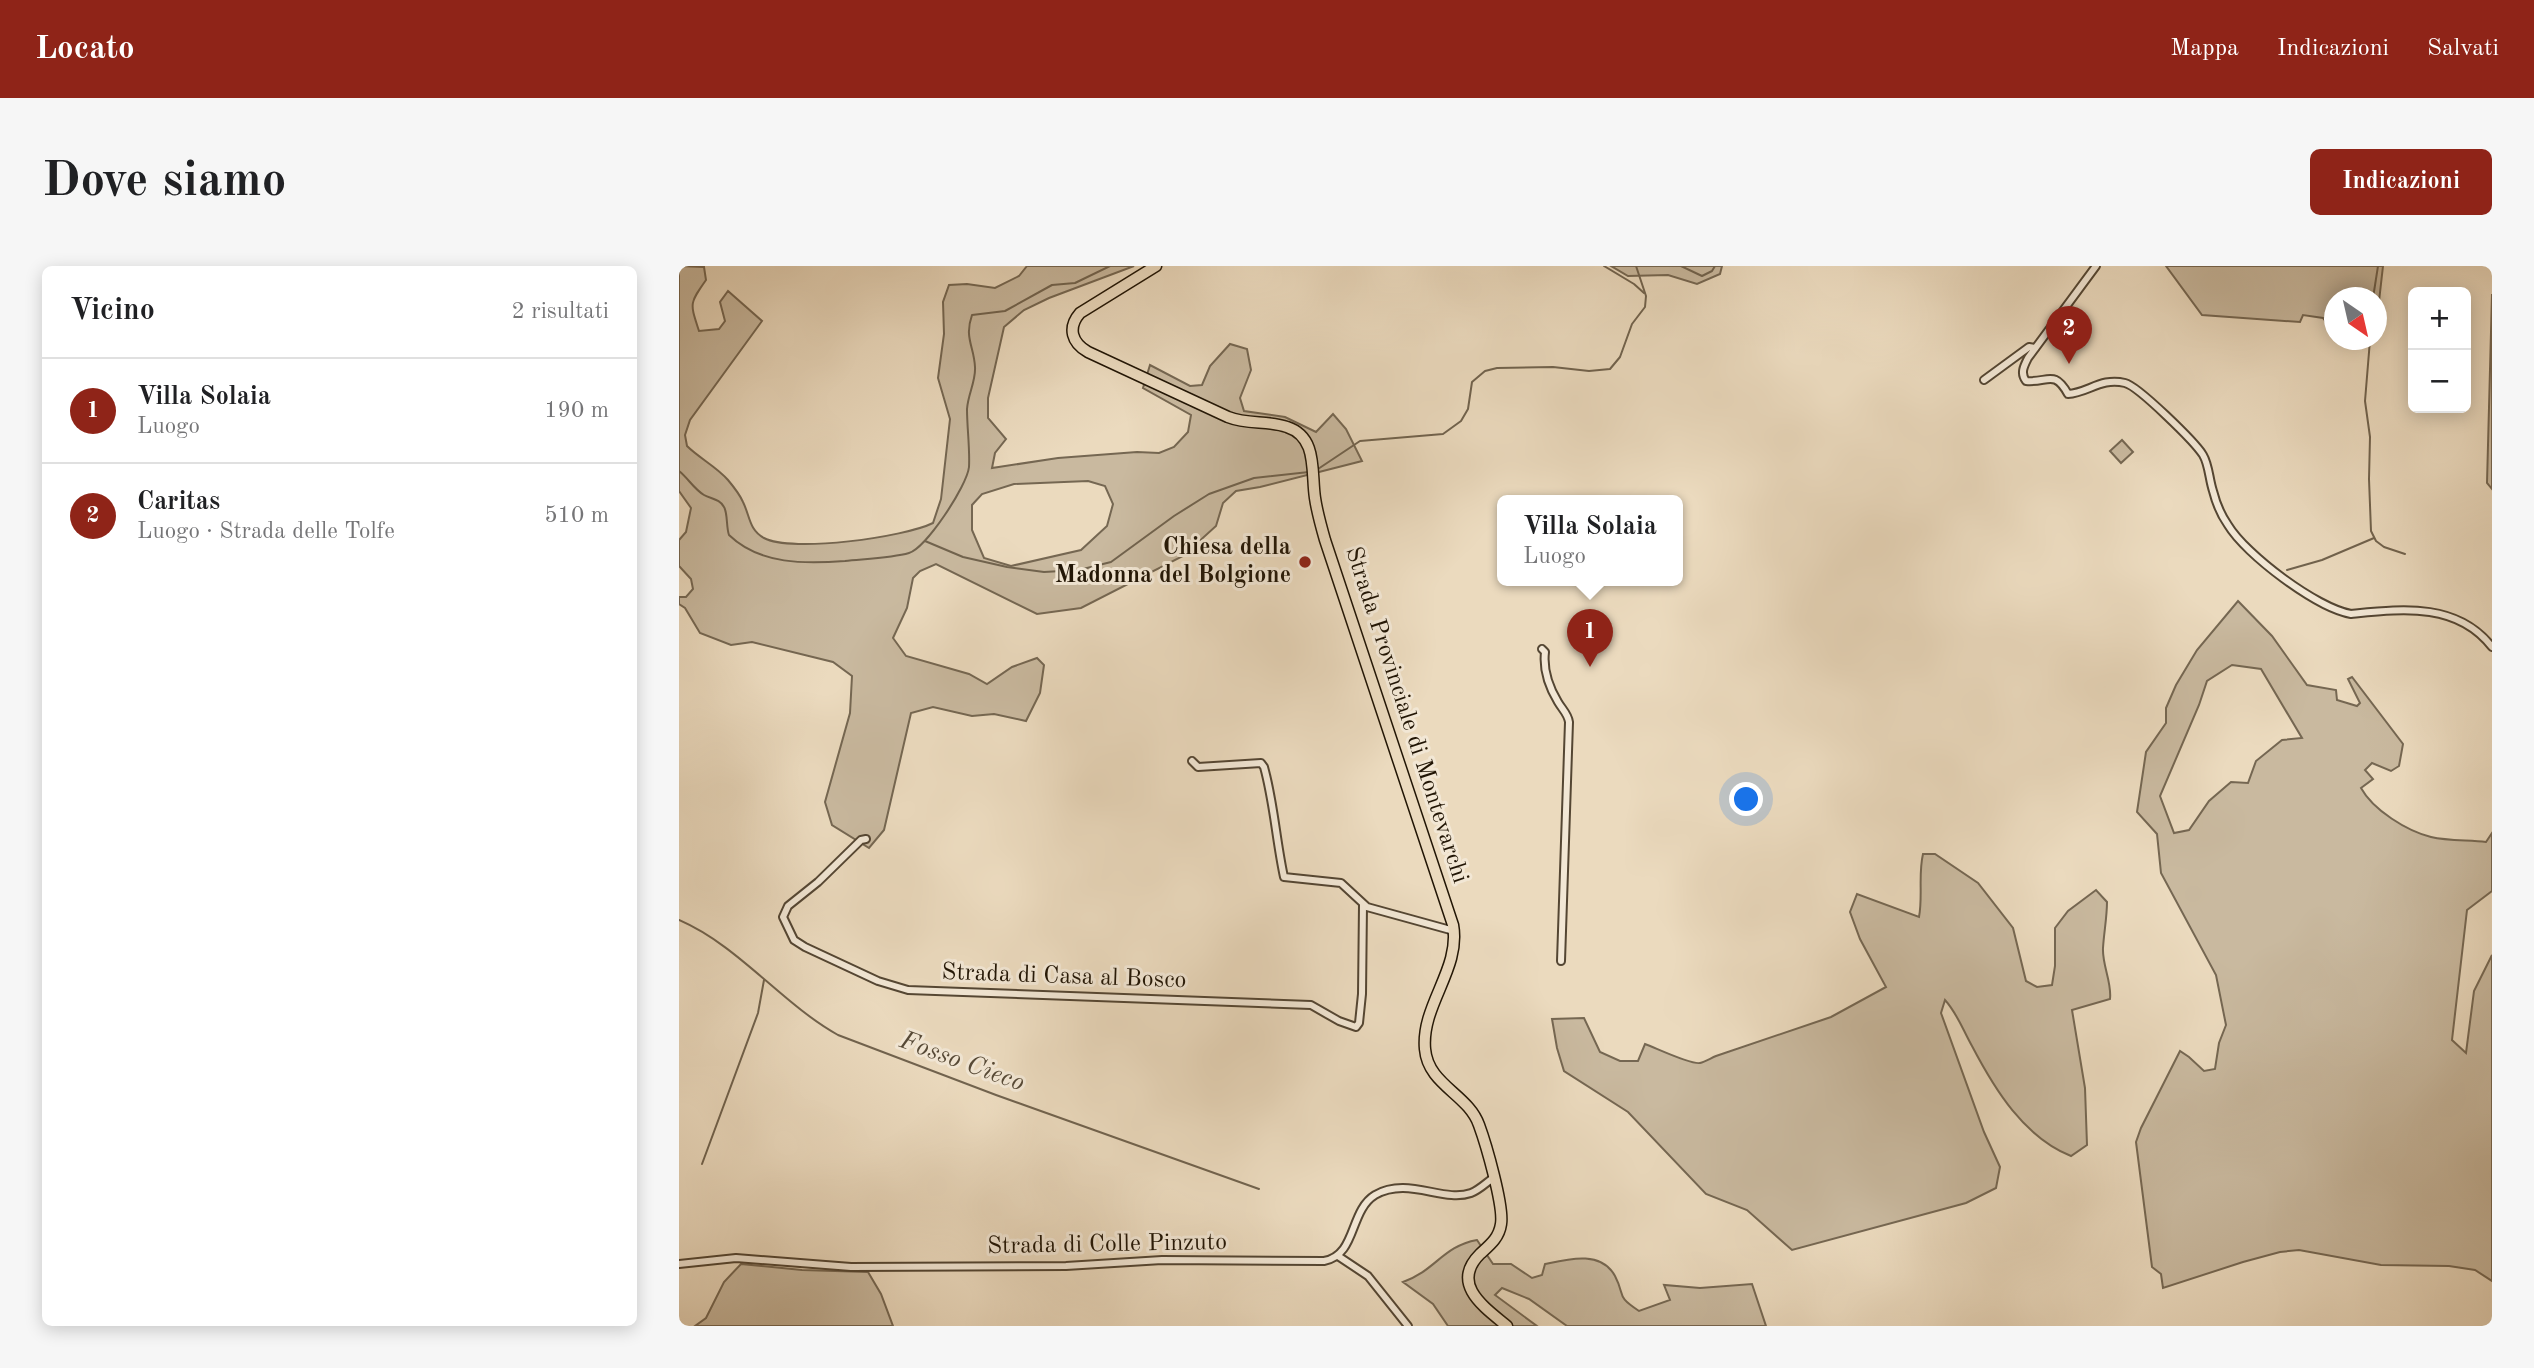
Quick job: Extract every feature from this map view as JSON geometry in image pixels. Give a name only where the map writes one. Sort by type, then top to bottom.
[{"type":"main road","name":"Strada Provinciale di Montevarchi","points":[[1156,266],[1078,315],[1072,330],[1077,345],[1093,355],[1228,417],[1250,423],[1289,427],[1300,434],[1307,445],[1313,461],[1315,500],[1333,564],[1454,932],[1454,951],[1428,1024],[1425,1050],[1432,1072],[1476,1117],[1501,1213],[1501,1227],[1495,1240],[1472,1265],[1468,1280],[1479,1303],[1507,1326]]},
{"type":"street","points":[[2096,266],[2035,348],[2023,368],[2026,381],[2051,377],[2058,380],[2068,394],[2105,382],[2128,384],[2140,392],[2203,455],[2220,509],[2235,536],[2253,554],[2316,601],[2351,614],[2427,610],[2449,615],[2471,626],[2492,647]]},
{"type":"street","points":[[1985,380],[2029,347],[2035,348]]},
{"type":"street","points":[[1542,649],[1545,652],[1547,678],[1557,701],[1568,715],[1569,722],[1561,961]]},
{"type":"street","points":[[1192,761],[1198,767],[1261,763],[1273,799],[1274,822],[1284,877],[1341,883],[1363,905],[1454,932]]},
{"type":"street","name":"Strada di Casa al Bosco","points":[[866,839],[861,840],[818,882],[788,906],[783,917],[794,940],[804,947],[878,981],[908,990],[1311,1005],[1356,1027],[1359,1024],[1362,994],[1363,905]]},
{"type":"street","points":[[1408,1326],[1368,1276],[1338,1256],[1364,1205],[1376,1194],[1411,1188],[1464,1195],[1474,1192],[1493,1178]]},
{"type":"street","name":"Strada di Colle Pinzuto","points":[[679,1264],[736,1258],[851,1266],[1052,1266],[1162,1260],[1324,1261],[1338,1256]]},
{"type":"shaded area","points":[[679,266],[704,267],[706,280],[696,294],[693,304],[699,331],[719,329],[725,321],[720,302],[728,291],[762,321],[690,420],[685,435],[687,446],[719,471],[734,488],[742,499],[755,531],[764,538],[778,542],[822,544],[875,538],[933,523],[941,499],[950,419],[938,378],[944,334],[943,302],[949,285],[967,284],[995,288],[1019,276],[1027,266],[1134,266],[1049,298],[1024,310],[1004,327],[988,398],[988,418],[1006,439],[995,453],[992,468],[1058,458],[1159,453],[1174,447],[1188,432],[1191,415],[1143,388],[1150,365],[1190,386],[1202,385],[1210,366],[1230,344],[1247,349],[1251,370],[1240,398],[1244,411],[1285,417],[1316,432],[1333,414],[1346,429],[1362,461],[1236,491],[1223,503],[1216,526],[1183,556],[1081,608],[1037,614],[936,564],[920,571],[913,578],[907,608],[893,638],[906,656],[969,674],[987,684],[1012,667],[1037,658],[1044,665],[1040,693],[1026,721],[994,714],[972,716],[933,707],[911,713],[884,830],[869,848],[832,825],[825,802],[850,713],[852,676],[833,662],[752,642],[731,645],[700,633],[685,608],[679,604],[679,597],[686,597],[693,589],[691,579],[679,566],[679,540],[686,532],[691,508],[679,491]],"holes":[[[1088,481],[1105,486],[1113,504],[1107,526],[1081,550],[1011,566],[984,558],[972,530],[972,505],[982,494],[1014,484]]]},
{"type":"shaded area","points":[[1611,266],[1722,266],[1720,274],[1697,284],[1668,275],[1628,276]]},
{"type":"shaded area","points":[[2166,266],[2383,266],[2381,287],[2324,287],[2324,319],[2303,315],[2300,322],[2202,315]]},
{"type":"shaded area","points":[[2492,294],[2492,489],[2487,483]]},
{"type":"shaded area","points":[[2122,440],[2133,452],[2121,463],[2110,451]]},
{"type":"shaded area","points":[[2238,601],[2272,636],[2307,685],[2336,690],[2337,700],[2357,706],[2360,703],[2348,679],[2352,677],[2403,744],[2399,766],[2391,771],[2372,763],[2365,770],[2373,779],[2361,788],[2382,812],[2401,825],[2431,837],[2486,842],[2492,833],[2492,891],[2467,910],[2452,1040],[2466,1053],[2474,991],[2492,955],[2492,1281],[2475,1270],[2449,1266],[2381,1265],[2299,1250],[2243,1262],[2163,1288],[2161,1274],[2152,1267],[2136,1142],[2180,1051],[2204,1071],[2215,1069],[2219,1043],[2226,1025],[2216,975],[2161,873],[2157,834],[2137,812],[2146,752],[2166,723],[2166,708],[2197,650]],"holes":[[[2232,665],[2261,669],[2302,738],[2282,740],[2256,761],[2248,783],[2231,782],[2209,801],[2189,830],[2174,833],[2160,796],[2207,681]]]},
{"type":"shaded area","points":[[1923,854],[1935,854],[1978,883],[2013,928],[2026,981],[2037,987],[2052,985],[2055,928],[2068,911],[2096,890],[2107,902],[2103,954],[2110,999],[2072,1010],[2085,1088],[2087,1145],[2071,1156],[2039,1137],[2013,1110],[1981,1063],[1945,1000],[1941,1013],[1984,1132],[2000,1167],[1996,1188],[1966,1203],[1792,1250],[1747,1210],[1706,1194],[1628,1112],[1564,1071],[1552,1019],[1584,1018],[1600,1052],[1620,1061],[1638,1061],[1645,1044],[1700,1063],[1831,1017],[1886,987],[1860,939],[1850,912],[1857,894],[1919,917]]},
{"type":"shaded area","points":[[1477,1240],[1493,1264],[1511,1264],[1532,1278],[1542,1275],[1545,1264],[1583,1258],[1601,1262],[1615,1276],[1624,1298],[1639,1311],[1670,1300],[1664,1285],[1700,1288],[1752,1284],[1766,1326],[1567,1326],[1529,1299],[1502,1288],[1495,1295],[1537,1326],[1448,1326],[1433,1304],[1403,1282],[1423,1272],[1447,1253]]},
{"type":"shaded area","points":[[741,1264],[802,1270],[868,1272],[881,1294],[893,1326],[695,1326],[706,1318],[724,1282]]},
{"type":"waterway","points":[[679,471],[700,493],[722,504],[729,535],[741,545],[769,557],[815,562],[909,553],[935,529],[967,476],[967,409],[975,372],[969,336],[972,315],[1005,311],[1052,285],[1075,283],[1110,266]]},
{"type":"waterway","points":[[1604,266],[1644,293]]},
{"type":"waterway","points":[[1318,469],[1360,441],[1443,434],[1461,421],[1468,409],[1472,382],[1485,371],[1497,368],[1553,367],[1589,371],[1610,369],[1620,357],[1632,324],[1645,307],[1646,296],[1636,266]]},
{"type":"waterway","points":[[1681,266],[1702,276],[1712,271],[1715,266]]},
{"type":"waterway","points":[[2375,287],[2378,266]]},
{"type":"waterway","points":[[2369,350],[2365,401],[2370,437],[2371,531],[2376,541],[2384,547],[2405,554]]},
{"type":"waterway","points":[[925,541],[963,557],[1007,567],[1044,572],[1079,570],[1111,562],[1209,494],[1254,478],[1309,472]]},
{"type":"waterway","points":[[2287,570],[2322,560],[2374,538]]},
{"type":"waterway","name":"Fosso Cieco","points":[[679,920],[721,944],[817,1022],[838,1035],[1259,1189]]},
{"type":"waterway","points":[[702,1164],[758,1013],[764,980]]},
{"type":"place","name":"Caritas","points":[[2069,364]]},
{"type":"place","name":"Chiesa della Madonna del Bolgione","points":[[1305,562]]},
{"type":"place","name":"Villa Solaia","points":[[1590,667]]}]
